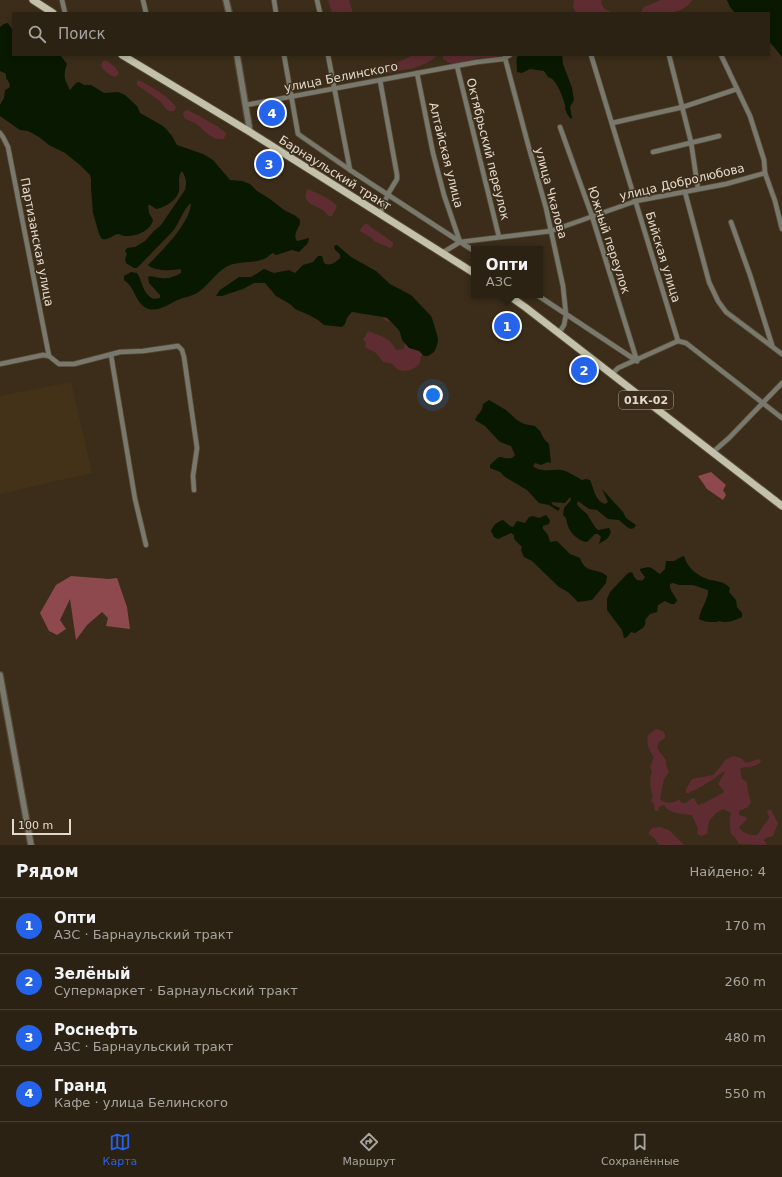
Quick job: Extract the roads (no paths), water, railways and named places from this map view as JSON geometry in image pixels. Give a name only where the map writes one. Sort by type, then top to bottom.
[{"type":"main road","points":[[33,0],[51,12]]},
{"type":"main road","name":"Барнаульский тракт","points":[[124,56],[250,132],[471,271]]},
{"type":"main road","name":"01К-02","points":[[512,298],[782,506]]},
{"type":"street","points":[[62,0],[64,12]]},
{"type":"street","points":[[143,0],[146,12]]},
{"type":"street","points":[[226,0],[229,12]]},
{"type":"street","points":[[274,0],[276,12]]},
{"type":"street","points":[[317,0],[320,12]]},
{"type":"street","points":[[237,56],[250,132]]},
{"type":"street","points":[[284,56],[298,134],[471,249]]},
{"type":"street","points":[[328,56],[350,170]]},
{"type":"street","name":"улица Белинского","points":[[246,105],[505,58],[508,56]]},
{"type":"street","name":"Бийская улица","points":[[591,56],[678,341]]},
{"type":"street","points":[[669,56],[691,142],[698,189]]},
{"type":"street","points":[[721,56],[750,116],[764,160],[765,173],[775,200],[782,229]]},
{"type":"street","name":"улица Чкалова","points":[[505,58],[564,286],[566,315],[564,324],[559,333]]},
{"type":"street","name":"Октябрьский переулок","points":[[457,66],[499,237]]},
{"type":"street","name":"Алтайская улица","points":[[417,73],[433,153],[444,195],[460,242]]},
{"type":"street","points":[[380,80],[397,175],[380,214]]},
{"type":"street","points":[[612,123],[683,107],[737,89]]},
{"type":"street","name":"Южный переулок","points":[[560,127],[592,216],[637,361]]},
{"type":"street","name":"Партизанская улица","points":[[0,133],[8,147],[49,356]]},
{"type":"street","points":[[652,152],[719,136]]},
{"type":"street","name":"улица Добролюбова","points":[[442,253],[460,242],[551,231],[636,201],[726,184],[765,173]]},
{"type":"street","points":[[685,192],[709,282],[718,301],[726,312],[782,354]]},
{"type":"street","points":[[731,222],[748,268],[772,345]]},
{"type":"street","points":[[541,298],[637,361]]},
{"type":"street","points":[[612,374],[618,368],[637,361],[678,341],[686,343],[764,402],[782,418]]},
{"type":"street","points":[[0,364],[43,355],[49,356],[59,364],[74,364],[120,352],[143,351],[178,346],[182,350],[197,448],[193,476],[194,490]]},
{"type":"street","points":[[111,355],[135,499],[146,545]]},
{"type":"street","points":[[713,452],[729,438],[782,383]]},
{"type":"street","points":[[0,674],[31,845]]},
{"type":"place","name":"Гранд","points":[[272,113]]},
{"type":"place","name":"Роснефть","points":[[269,164]]},
{"type":"place","name":"Опти","points":[[507,326]]},
{"type":"place","name":"Зелёный","points":[[584,370]]}]
